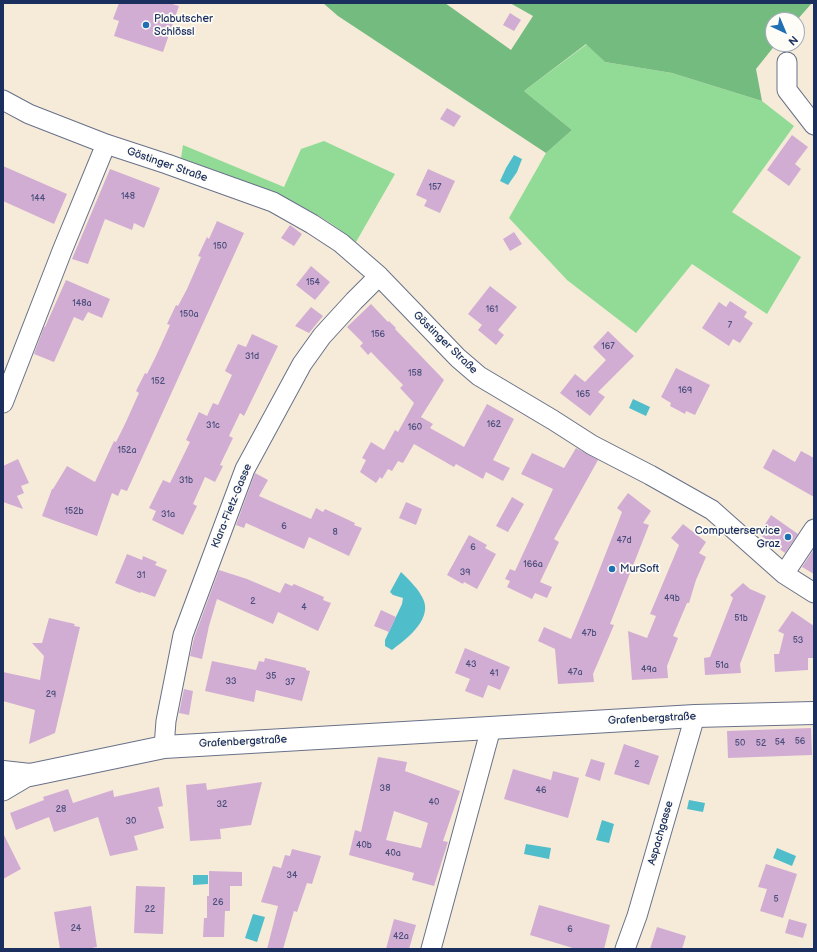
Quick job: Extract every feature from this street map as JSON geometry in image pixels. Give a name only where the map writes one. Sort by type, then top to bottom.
[{"type":"street","points":[[787,62],[787,90],[814,125]]},
{"type":"street","name":"Göstinger Straße","points":[[3,100],[29,114],[106,144],[273,202],[312,224],[341,243],[379,276],[458,358],[479,376],[592,445],[650,475],[712,510],[784,574],[814,593]]},
{"type":"street","points":[[3,403],[62,250],[106,144]]},
{"type":"street","name":"Klara-Fietz-Gasse","points":[[164,747],[166,722],[183,635],[247,465],[302,364],[322,336],[379,276]]},
{"type":"street","points":[[784,574],[814,529]]},
{"type":"street","name":"Grafenbergstraße","points":[[3,791],[30,775],[164,747],[695,716],[814,713]]},
{"type":"street","name":"Aspachgasse","points":[[625,949],[637,916],[695,716]]},
{"type":"street","points":[[430,949],[491,728]]},
{"type":"street","points":[[3,772],[30,775]]},
{"type":"green space","points":[[323,3],[445,3],[511,50],[533,16],[510,3],[812,3],[804,12],[765,12],[765,52],[770,52],[756,69],[762,101],[672,73],[605,62],[586,44],[524,91],[572,130],[546,153],[338,16]]},
{"type":"green space","points":[[587,44],[605,62],[672,73],[762,101],[794,126],[732,212],[801,257],[767,314],[692,264],[636,333],[567,280],[509,218],[546,153],[572,130],[524,91]]},
{"type":"green space","points":[[324,141],[395,174],[356,242],[337,227],[316,214],[272,192],[181,158],[183,145],[284,187],[301,149]]},
{"type":"water","points":[[514,155],[522,159],[517,172],[508,185],[500,181]]},
{"type":"water","points":[[633,399],[650,407],[646,416],[629,408]]},
{"type":"water","points":[[401,572],[420,593],[424,601],[425,608],[424,616],[416,629],[392,650],[385,646],[385,640],[402,604],[403,598],[393,595],[390,592]]},
{"type":"water","points":[[689,800],[705,803],[703,812],[687,809]]},
{"type":"water","points":[[602,820],[614,824],[609,843],[596,840]]},
{"type":"water","points":[[526,844],[551,848],[549,859],[524,854]]},
{"type":"water","points":[[777,848],[796,856],[792,866],[773,858]]},
{"type":"water","points":[[193,875],[208,875],[208,884],[193,885]]},
{"type":"water","points":[[253,914],[265,917],[257,942],[245,938]]},
{"type":"building","name":"Plabutscher Schlössl","points":[[119,3],[169,3],[179,6],[163,52],[114,36],[119,21],[113,19]]},
{"type":"building","points":[[510,13],[521,20],[514,31],[503,25]]},
{"type":"building","points":[[447,108],[461,116],[454,127],[440,119]]},
{"type":"building","points":[[792,135],[808,147],[795,164],[801,169],[789,186],[767,170]]},
{"type":"building","points":[[3,166],[67,194],[54,224],[3,201]]},
{"type":"building","points":[[110,169],[160,188],[144,228],[134,223],[132,230],[105,219],[88,264],[72,259]]},
{"type":"building","points":[[428,169],[455,181],[440,213],[424,206],[427,200],[416,195]]},
{"type":"building","points":[[217,221],[244,233],[127,491],[121,489],[118,496],[112,493],[97,536],[42,516],[52,489],[67,466],[95,482],[114,441],[116,442],[125,424],[139,393],[136,391],[156,356],[170,325],[167,324],[176,305],[178,306],[187,289],[201,257],[198,256],[207,237],[209,239]]},
{"type":"building","points":[[290,225],[302,234],[294,246],[281,238]]},
{"type":"building","points":[[514,232],[522,244],[510,251],[503,239]]},
{"type":"building","points":[[311,266],[330,282],[315,300],[296,285]]},
{"type":"building","points":[[66,280],[110,299],[102,318],[88,312],[83,321],[74,317],[54,362],[34,354],[44,327]]},
{"type":"building","points":[[490,286],[517,307],[498,330],[504,335],[496,345],[478,330],[482,325],[468,314]]},
{"type":"building","points":[[730,301],[747,312],[744,317],[753,323],[740,343],[733,339],[729,346],[702,328],[719,302],[726,307]]},
{"type":"building","points":[[371,304],[388,322],[389,321],[396,328],[395,329],[444,380],[421,417],[433,424],[430,428],[464,447],[487,404],[514,419],[493,460],[510,468],[503,481],[486,472],[483,479],[456,464],[454,467],[414,444],[403,463],[398,461],[392,471],[388,469],[382,479],[380,477],[376,483],[360,472],[366,460],[362,458],[371,442],[384,450],[395,430],[398,432],[414,403],[400,388],[403,385],[371,352],[368,355],[360,346],[363,343],[347,327]]},
{"type":"building","points":[[311,307],[323,316],[309,333],[295,326]]},
{"type":"building","points":[[608,331],[634,356],[598,392],[605,397],[590,416],[560,393],[575,374],[585,382],[606,360],[593,347]]},
{"type":"building","points":[[252,334],[278,346],[244,416],[240,413],[229,436],[233,438],[220,465],[223,466],[215,482],[205,477],[193,504],[197,506],[183,535],[152,520],[156,511],[149,508],[163,480],[170,483],[190,442],[186,440],[199,412],[207,416],[213,403],[218,405],[232,375],[225,371],[238,344],[246,347]]},
{"type":"building","points":[[676,368],[710,385],[695,415],[686,411],[685,414],[670,406],[671,403],[661,397]]},
{"type":"building","points":[[576,448],[598,460],[554,539],[559,542],[540,582],[552,587],[547,598],[535,593],[532,599],[507,587],[510,581],[505,579],[510,569],[515,571],[553,489],[521,474],[532,453],[564,468]]},
{"type":"building","points":[[773,449],[795,462],[801,451],[814,458],[814,497],[763,468]]},
{"type":"building","points":[[18,459],[29,483],[21,486],[24,493],[17,496],[23,509],[3,502],[3,466]]},
{"type":"building","points":[[255,473],[268,480],[259,496],[311,519],[316,508],[323,512],[325,509],[355,523],[354,525],[362,528],[349,556],[309,537],[304,549],[246,523],[244,528],[236,525]]},
{"type":"building","points":[[628,493],[651,511],[643,523],[649,525],[610,624],[614,625],[593,674],[594,682],[558,684],[555,649],[538,641],[544,627],[571,639],[622,512],[617,508]]},
{"type":"building","points":[[512,497],[524,504],[508,532],[496,526]]},
{"type":"building","points":[[406,502],[422,509],[416,525],[399,518]]},
{"type":"building","points":[[771,515],[798,534],[785,553],[759,534]]},
{"type":"building","points":[[683,524],[706,542],[699,553],[706,557],[696,580],[689,603],[687,603],[673,636],[678,638],[667,666],[668,678],[632,680],[628,631],[647,638],[656,616],[650,614],[679,545],[671,538]]},
{"type":"building","points":[[469,535],[487,545],[485,548],[496,554],[477,589],[464,582],[463,584],[447,575]]},
{"type":"building","points":[[814,549],[814,574],[802,567]]},
{"type":"building","points":[[127,554],[142,560],[143,556],[157,562],[155,565],[167,570],[155,597],[115,583]]},
{"type":"building","points":[[219,570],[247,579],[280,593],[285,583],[292,586],[294,584],[324,597],[323,600],[331,603],[318,631],[278,612],[273,624],[217,599],[209,626],[202,659],[190,656],[194,638]]},
{"type":"building","points":[[743,583],[750,589],[766,596],[740,664],[741,673],[705,675],[704,658],[710,657],[733,598],[730,595]]},
{"type":"building","points":[[381,610],[396,617],[389,632],[374,626]]},
{"type":"building","points":[[792,611],[814,626],[814,658],[808,658],[808,670],[775,672],[774,654],[779,654],[784,634],[778,631]]},
{"type":"building","points":[[49,618],[75,624],[74,626],[80,627],[55,733],[29,744],[35,710],[3,701],[3,672],[40,680],[44,656],[32,643],[42,643]]},
{"type":"building","points":[[465,648],[510,667],[500,690],[488,685],[483,698],[465,691],[470,679],[455,673]]},
{"type":"building","points":[[265,658],[306,668],[306,670],[310,671],[302,701],[256,690],[254,702],[205,691],[212,661],[256,670],[259,661],[264,662]]},
{"type":"building","points":[[184,689],[193,691],[189,715],[179,713]]},
{"type":"building","points":[[811,728],[812,755],[728,758],[727,731]]},
{"type":"building","points":[[624,744],[659,756],[649,785],[614,774]]},
{"type":"building","points":[[378,757],[407,762],[405,771],[460,791],[443,841],[448,842],[434,886],[412,880],[414,873],[349,855],[355,830],[361,832]],"holes":[[[394,811],[428,823],[421,848],[386,840]]]},
{"type":"building","points":[[591,759],[605,763],[600,781],[585,776]]},
{"type":"building","points":[[513,769],[551,780],[553,771],[579,778],[568,818],[504,799]]},
{"type":"building","points":[[262,782],[251,825],[220,829],[221,839],[190,841],[186,785],[206,783],[207,790]]},
{"type":"building","points":[[159,787],[163,806],[158,807],[164,828],[134,836],[138,850],[110,856],[98,817],[54,832],[49,817],[16,830],[10,813],[44,800],[43,797],[68,789],[73,803],[113,790],[114,797]]},
{"type":"building","points":[[3,833],[21,869],[3,879]]},
{"type":"building","points":[[292,849],[321,856],[312,884],[307,883],[297,912],[294,911],[283,949],[267,949],[278,906],[261,902],[273,866],[281,868],[285,855],[290,856]]},
{"type":"building","points":[[766,864],[797,874],[783,918],[760,911],[767,889],[758,887]]},
{"type":"building","points":[[209,871],[242,872],[242,886],[230,886],[230,911],[225,911],[224,937],[203,937],[204,918],[207,918],[207,896],[209,896]]},
{"type":"building","points":[[136,886],[165,887],[163,934],[134,933]]},
{"type":"building","points":[[539,905],[610,925],[604,949],[576,949],[530,935]]},
{"type":"building","points":[[91,906],[97,947],[87,949],[60,949],[54,912]]},
{"type":"building","points":[[394,919],[416,925],[409,949],[386,949]]},
{"type":"building","points":[[789,919],[807,924],[803,938],[785,933]]},
{"type":"building","points":[[657,927],[686,936],[682,949],[650,949]]},
{"type":"place","name":"Plabutscher Schlössl","points":[[146,25]]},
{"type":"place","name":"Computerservice Graz","points":[[788,537]]},
{"type":"place","name":"MurSoft","points":[[612,569]]}]
